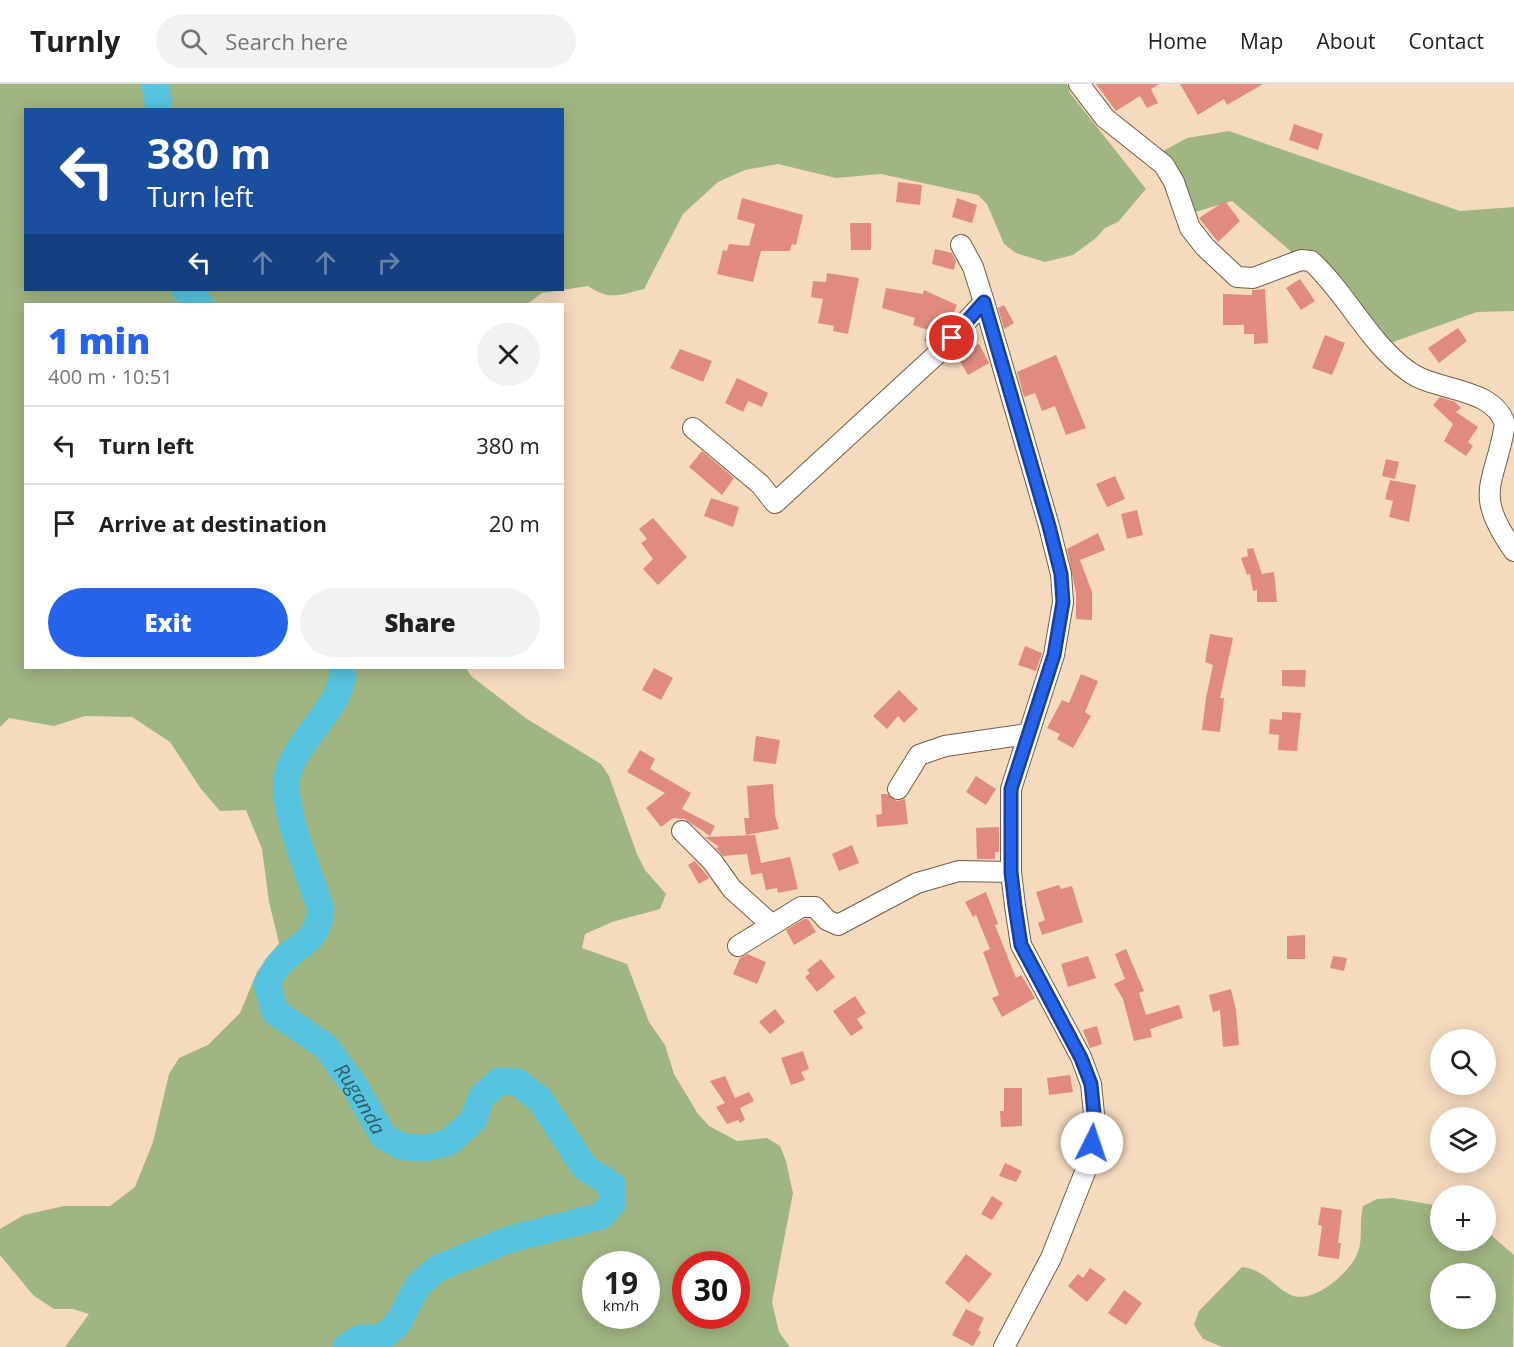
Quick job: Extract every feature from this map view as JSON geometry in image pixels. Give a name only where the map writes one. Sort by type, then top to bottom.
[{"type":"street","points":[[1079,84],[1105,117],[1164,165],[1174,182],[1190,228],[1205,247],[1234,274],[1241,278],[1253,278],[1301,260],[1311,261],[1367,330],[1408,372],[1474,396],[1500,414],[1505,424],[1491,473],[1488,503],[1503,535],[1514,551]]},
{"type":"street","points":[[961,245],[973,267],[984,302],[1061,574],[1061,623],[1054,655],[1011,789],[1011,872],[1021,945],[1081,1058],[1091,1084],[1095,1124],[1089,1162],[1051,1258],[1004,1347]]},
{"type":"street","points":[[693,428],[760,484],[775,503],[936,355],[984,302]]},
{"type":"street","points":[[898,789],[919,755],[945,746],[1027,734]]},
{"type":"street","points":[[682,831],[712,861],[732,889],[772,925]]},
{"type":"street","points":[[738,946],[801,908],[815,907],[826,920],[838,926],[917,883],[959,871],[1011,872]]},
{"type":"green space","points":[[0,84],[1067,84],[1070,93],[1146,189],[1118,222],[1105,228],[1096,238],[1073,255],[1045,262],[1016,253],[1004,244],[987,204],[978,195],[881,174],[836,178],[778,164],[745,170],[718,182],[683,214],[644,289],[621,295],[609,295],[588,286],[564,290],[564,108],[24,108],[24,291],[555,291],[542,293],[528,303],[24,303],[24,669],[467,669],[471,676],[527,719],[601,764],[609,776],[645,870],[666,894],[660,909],[612,922],[585,934],[582,948],[627,964],[649,1022],[665,1045],[674,1074],[698,1114],[709,1126],[737,1141],[767,1138],[780,1146],[793,1193],[772,1302],[779,1332],[790,1347],[65,1347],[89,1314],[73,1309],[54,1309],[33,1295],[0,1255],[0,1229],[24,1215],[64,1206],[110,1206],[135,1187],[153,1142],[169,1074],[179,1058],[208,1045],[240,1013],[257,972],[279,943],[269,902],[262,849],[246,810],[220,811],[201,789],[170,742],[132,717],[85,716],[54,726],[9,718],[0,727]]},
{"type":"green space","points":[[1229,131],[1460,211],[1514,207],[1514,311],[1477,312],[1382,346],[1301,260],[1232,201],[1185,215],[1154,156],[1187,138]]},
{"type":"green space","points":[[1393,1198],[1430,1204],[1430,1251],[1496,1251],[1496,1239],[1514,1255],[1513,1347],[1222,1347],[1203,1339],[1194,1325],[1199,1311],[1242,1267],[1256,1271],[1289,1294],[1298,1297],[1319,1292],[1339,1278],[1348,1269],[1358,1252],[1363,1206],[1377,1199]]},
{"type":"building","points":[[1096,84],[1159,84],[1151,89],[1158,103],[1147,108],[1140,96],[1116,111]]},
{"type":"building","points":[[1180,84],[1263,84],[1227,105],[1224,99],[1198,115]]},
{"type":"building","points":[[1294,124],[1323,134],[1318,150],[1289,140]]},
{"type":"building","points":[[898,182],[922,185],[920,205],[896,202]]},
{"type":"building","points":[[742,198],[803,215],[796,245],[792,244],[790,251],[761,251],[753,282],[717,274],[723,250],[727,251],[729,244],[749,246],[755,224],[737,219]]},
{"type":"building","points":[[957,198],[977,205],[972,223],[952,217]]},
{"type":"building","points":[[1225,201],[1240,221],[1218,242],[1199,218]]},
{"type":"building","points":[[850,223],[871,223],[871,250],[851,250]]},
{"type":"building","points":[[935,249],[952,253],[956,261],[954,270],[932,264]]},
{"type":"building","points":[[827,273],[859,278],[848,334],[833,331],[834,326],[818,323],[823,299],[811,297],[813,281],[826,282]]},
{"type":"building","points":[[1300,279],[1315,301],[1301,310],[1286,288]]},
{"type":"building","points":[[886,288],[923,294],[924,290],[957,305],[950,322],[930,343],[924,341],[928,330],[913,325],[915,318],[882,308]]},
{"type":"building","points":[[1265,289],[1268,343],[1254,344],[1254,334],[1244,334],[1244,325],[1223,325],[1223,294],[1252,295],[1252,290]]},
{"type":"building","points":[[1004,305],[1014,323],[1004,329],[998,308]]},
{"type":"building","points":[[1458,328],[1467,341],[1439,363],[1428,348]]},
{"type":"building","points":[[1325,335],[1345,343],[1332,375],[1312,368]]},
{"type":"building","points":[[979,344],[989,363],[968,375],[957,356]]},
{"type":"building","points":[[680,349],[712,361],[703,382],[670,368]]},
{"type":"building","points":[[1056,355],[1086,428],[1066,435],[1055,406],[1042,411],[1035,393],[1024,397],[1017,372]]},
{"type":"building","points":[[737,378],[768,393],[762,407],[748,401],[743,412],[725,403]]},
{"type":"building","points":[[1440,397],[1455,402],[1461,408],[1456,412],[1478,427],[1468,442],[1473,446],[1466,456],[1444,441],[1453,424],[1433,405]]},
{"type":"building","points":[[702,451],[734,478],[722,495],[689,467]]},
{"type":"building","points":[[1386,459],[1399,462],[1395,479],[1382,476]]},
{"type":"building","points":[[1115,476],[1125,499],[1107,507],[1096,484]]},
{"type":"building","points":[[1390,480],[1416,485],[1409,522],[1389,517],[1393,501],[1385,499]]},
{"type":"building","points":[[711,498],[739,507],[733,527],[704,516]]},
{"type":"building","points":[[1137,510],[1143,535],[1127,539],[1121,514]]},
{"type":"building","points":[[653,518],[687,557],[658,585],[643,569],[653,559],[641,543],[647,539],[639,529]]},
{"type":"building","points":[[1098,533],[1105,550],[1080,560],[1092,592],[1092,620],[1076,619],[1076,593],[1067,549]]},
{"type":"building","points":[[1253,548],[1262,574],[1274,572],[1277,602],[1257,602],[1257,590],[1253,591],[1250,574],[1247,575],[1241,558],[1248,556],[1247,549]]},
{"type":"building","points":[[1210,634],[1233,638],[1220,698],[1224,698],[1220,732],[1202,730],[1213,665],[1205,662]]},
{"type":"building","points":[[1025,646],[1042,653],[1036,671],[1018,665]]},
{"type":"building","points":[[654,668],[673,678],[661,700],[642,690]]},
{"type":"building","points":[[1282,670],[1306,670],[1305,687],[1282,686]]},
{"type":"building","points":[[1081,674],[1098,681],[1085,712],[1091,716],[1073,748],[1057,739],[1060,734],[1047,728],[1062,700],[1069,703]]},
{"type":"building","points":[[899,690],[918,709],[904,723],[898,716],[887,729],[873,716]]},
{"type":"building","points":[[1282,712],[1301,713],[1297,751],[1278,750],[1279,735],[1269,734],[1270,719],[1282,720]]},
{"type":"building","points":[[756,736],[780,740],[776,764],[753,761]]},
{"type":"building","points":[[640,750],[655,759],[650,769],[691,793],[682,809],[715,826],[710,836],[685,819],[673,818],[661,827],[646,808],[665,793],[627,772]]},
{"type":"building","points":[[976,776],[996,789],[986,805],[966,792]]},
{"type":"building","points":[[773,784],[775,816],[779,829],[746,835],[744,818],[749,818],[747,786]]},
{"type":"building","points":[[881,794],[887,794],[897,801],[905,799],[908,824],[877,827],[876,815],[882,814]]},
{"type":"building","points":[[999,827],[999,852],[995,852],[995,859],[977,859],[976,828]]},
{"type":"building","points":[[755,835],[761,863],[790,857],[798,889],[778,893],[777,888],[766,890],[762,873],[751,875],[747,854],[723,856],[716,848],[719,847],[705,837]]},
{"type":"building","points":[[852,845],[859,863],[839,871],[832,854]]},
{"type":"building","points":[[695,861],[709,878],[699,884],[688,865]]},
{"type":"building","points":[[1059,885],[1061,889],[1072,886],[1083,922],[1042,935],[1038,923],[1045,920],[1036,892]]},
{"type":"building","points":[[986,892],[998,924],[995,925],[1016,978],[1021,975],[1035,998],[1002,1017],[992,998],[999,995],[983,952],[990,949],[976,915],[973,917],[965,902]]},
{"type":"building","points":[[808,919],[816,932],[794,945],[786,930]]},
{"type":"building","points":[[1305,935],[1305,959],[1287,959],[1287,936]]},
{"type":"building","points":[[1126,949],[1144,991],[1139,993],[1146,1015],[1179,1005],[1183,1018],[1150,1029],[1152,1037],[1134,1041],[1123,999],[1114,984],[1125,979],[1115,954]]},
{"type":"building","points":[[747,954],[766,962],[757,984],[733,974],[740,958]]},
{"type":"building","points":[[1088,956],[1096,978],[1068,987],[1061,964]]},
{"type":"building","points":[[1333,956],[1347,958],[1344,971],[1330,968]]},
{"type":"building","points":[[821,959],[835,977],[817,992],[805,977],[810,973],[807,970]]},
{"type":"building","points":[[1231,989],[1236,1010],[1239,1045],[1223,1047],[1220,1010],[1213,1012],[1209,995]]},
{"type":"building","points":[[855,996],[866,1013],[857,1019],[863,1028],[851,1036],[833,1011]]},
{"type":"building","points":[[775,1009],[785,1022],[770,1034],[759,1022]]},
{"type":"building","points":[[1097,1026],[1102,1044],[1090,1048],[1083,1030]]},
{"type":"building","points":[[803,1051],[809,1069],[801,1072],[805,1080],[791,1085],[781,1058]]},
{"type":"building","points":[[1070,1075],[1073,1092],[1049,1095],[1047,1078]]},
{"type":"building","points":[[725,1076],[735,1098],[749,1092],[754,1101],[740,1108],[745,1120],[740,1123],[738,1120],[727,1124],[716,1107],[725,1103],[710,1081]]},
{"type":"building","points":[[1004,1088],[1022,1088],[1022,1126],[1001,1127],[1000,1111],[1004,1111]]},
{"type":"building","points":[[1005,1163],[1022,1171],[1016,1182],[999,1176]]},
{"type":"building","points":[[992,1196],[1003,1203],[992,1220],[981,1214]]},
{"type":"building","points":[[1321,1207],[1342,1210],[1338,1243],[1341,1243],[1339,1259],[1318,1256],[1322,1226],[1318,1225]]},
{"type":"building","points":[[966,1254],[992,1274],[969,1303],[945,1283]]},
{"type":"building","points":[[1090,1268],[1106,1279],[1087,1302],[1068,1286],[1078,1274],[1083,1278]]},
{"type":"building","points":[[1124,1290],[1142,1303],[1126,1325],[1108,1313]]},
{"type":"building","points":[[966,1309],[984,1318],[978,1330],[981,1332],[973,1346],[952,1335]]},
{"type":"waterway","name":"Ruganda","points":[[155,84],[159,108]]},
{"type":"waterway","name":"Ruganda","points":[[186,291],[199,303]]},
{"type":"waterway","name":"Ruganda","points":[[342,669],[342,681],[337,695],[291,763],[287,777],[286,790],[292,824],[321,910],[316,929],[311,936],[279,964],[267,984],[275,1012],[325,1046],[354,1085],[383,1136],[403,1147],[427,1148],[449,1142],[473,1120],[482,1096],[499,1081],[517,1082],[540,1100],[584,1167],[612,1185],[612,1204],[601,1216],[508,1240],[438,1268],[418,1285],[397,1324],[382,1338],[360,1338],[346,1347]]},
{"type":"route","points":[[952,338],[984,302],[1061,574],[1063,602],[1054,655],[1011,789],[1011,872],[1021,945],[1081,1058],[1091,1084],[1095,1124],[1092,1143]]}]
